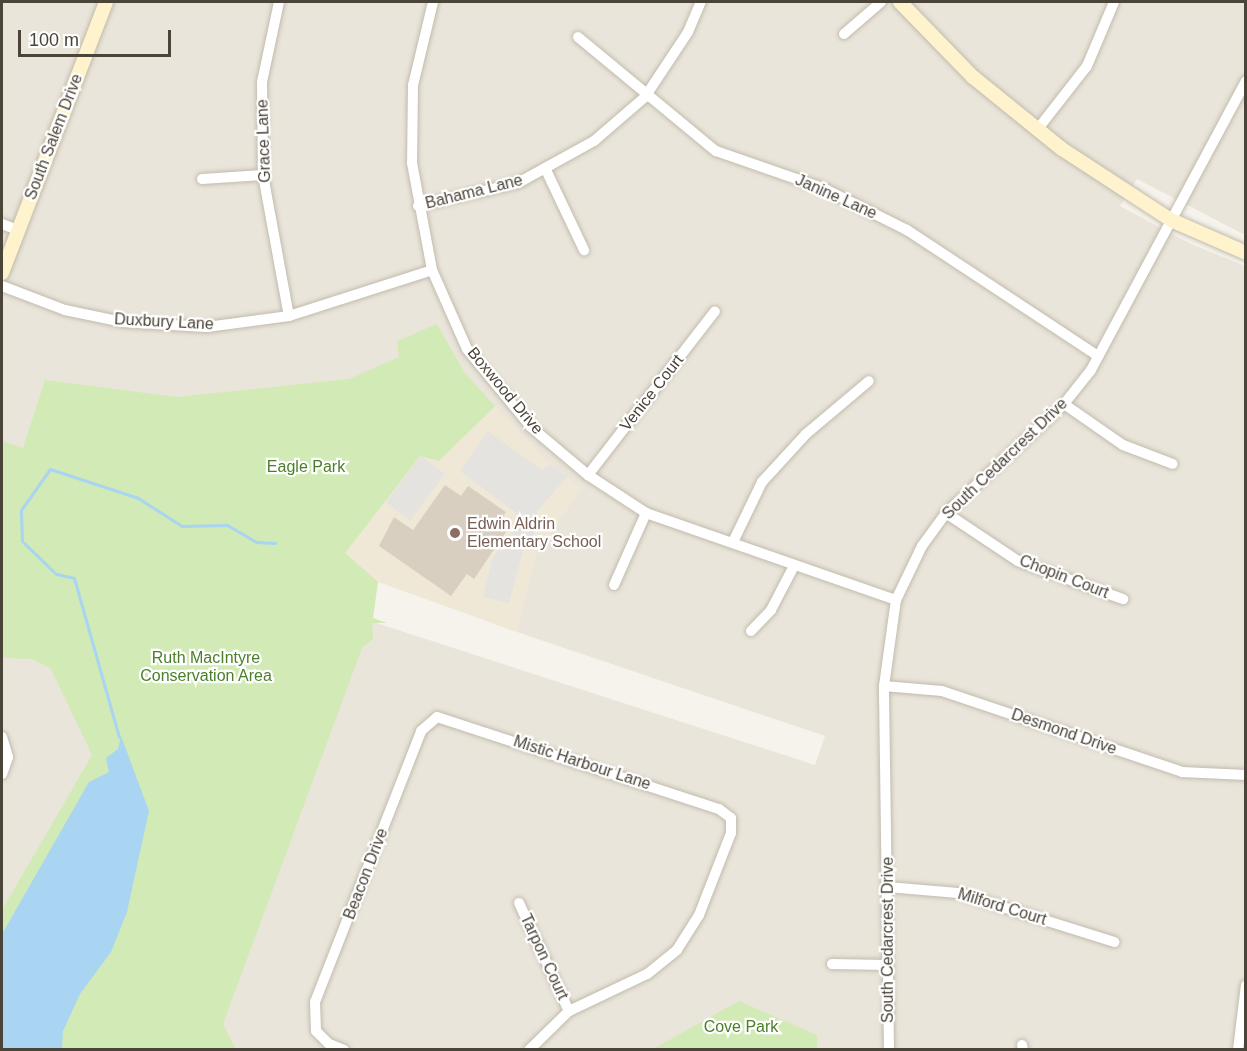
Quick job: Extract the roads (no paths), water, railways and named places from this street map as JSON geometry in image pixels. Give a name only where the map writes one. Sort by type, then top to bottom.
[{"type":"street","name":"South Salem Drive","points":[[2,273],[106,2]]},
{"type":"street","name":"Grace Lane","points":[[279,2],[262,82],[263,175],[289,316]]},
{"type":"street","name":"Boxwood Drive","points":[[433,2],[411,106],[418,206],[432,270],[467,349],[531,428],[588,476],[646,513],[896,600]]},
{"type":"street","name":"Bahama Lane","points":[[418,206],[495,190],[546,170],[594,141],[645,97],[688,32],[701,2]]},
{"type":"street","points":[[843,34],[881,2]]},
{"type":"street","points":[[900,2],[973,77],[1037,130],[1171,220],[1245,253]]},
{"type":"street","points":[[1037,130],[1087,66],[1114,2]]},
{"type":"street","name":"Janine Lane","points":[[578,37],[645,97],[716,151],[825,189],[907,230],[1098,356]]},
{"type":"street","name":"South Cedarcrest Drive","points":[[889,1050],[886,964],[888,887],[884,686],[896,600],[922,546],[946,513],[1064,404],[1098,356],[1245,81]]},
{"type":"street","points":[[546,170],[584,250]]},
{"type":"street","points":[[202,179],[263,175]]},
{"type":"street","points":[[2,224],[18,230]]},
{"type":"street","name":"Duxbury Lane","points":[[2,286],[65,310],[122,322],[207,327],[289,316],[432,270]]},
{"type":"street","name":"Venice Court","points":[[588,476],[715,311]]},
{"type":"street","points":[[733,542],[762,482],[806,434],[869,381]]},
{"type":"street","points":[[1064,404],[1123,445],[1173,464]]},
{"type":"street","points":[[614,585],[646,513]]},
{"type":"street","name":"Chopin Court","points":[[946,513],[1018,561],[1123,600]]},
{"type":"street","points":[[751,631],[771,610],[794,566]]},
{"type":"street","name":"Desmond Drive","points":[[884,686],[942,691],[1182,772],[1245,775]]},
{"type":"street","name":"Mistic Harbour Lane","points":[[429,719],[443,717],[719,809],[731,818],[730,833],[699,915],[677,950],[647,974],[569,1011]]},
{"type":"street","name":"Beacon Drive","points":[[344,1050],[329,1044],[316,1030],[315,1002],[429,719]]},
{"type":"street","points":[[2,737],[8,757],[2,774]]},
{"type":"street","name":"Milford Court","points":[[888,887],[968,895],[1114,942]]},
{"type":"street","name":"Tarpon Court","points":[[519,903],[569,1011]]},
{"type":"street","points":[[832,964],[886,964]]},
{"type":"street","points":[[1238,1050],[1245,985]]},
{"type":"street","points":[[529,1050],[569,1011]]},
{"type":"water","points":[[121,736],[149,811],[127,912],[111,952],[80,994],[63,1031],[62,1049],[2,1049],[2,934],[89,782],[109,772],[106,758],[118,749]]},
{"type":"waterway","points":[[119,737],[74,578],[56,574],[22,541],[21,510],[50,469],[138,498],[182,526],[227,525],[256,542],[275,543]]},
{"type":"place","name":"Edwin Aldrin Elementary School","points":[[455,533]]},
{"type":"park label","name":"Eagle Park","points":[[306,467]]},
{"type":"park label","name":"Ruth MacIntyre Conservation Area","points":[[206,667]]},
{"type":"park label","name":"Cove Park","points":[[741,1027]]}]
